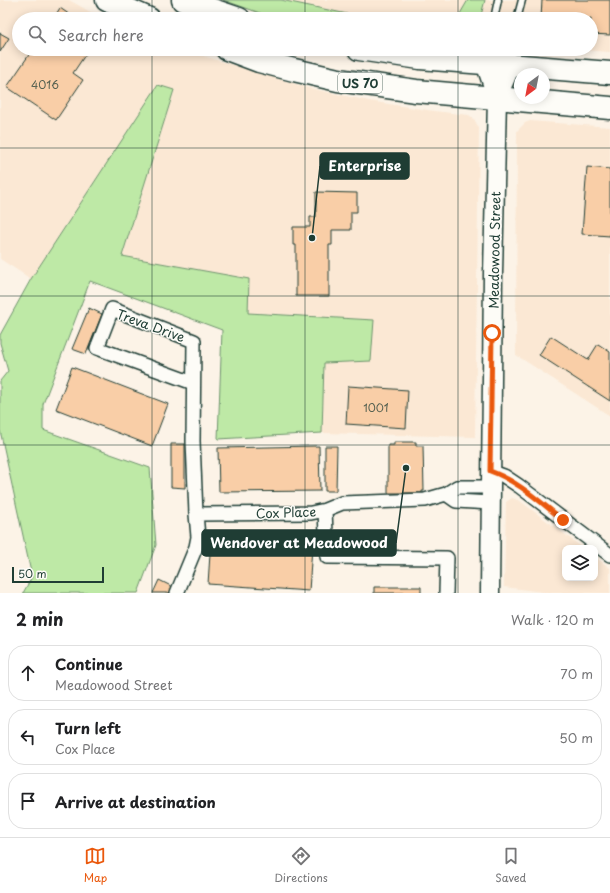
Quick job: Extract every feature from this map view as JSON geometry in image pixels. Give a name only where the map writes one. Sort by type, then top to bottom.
[{"type":"highway","points":[[107,0],[134,12]]},
{"type":"highway","points":[[183,0],[218,12]]},
{"type":"highway","name":"US 70","points":[[245,56],[259,61],[338,80],[416,91],[610,108]]},
{"type":"highway","points":[[406,56],[420,58],[486,60],[512,57],[610,73]]},
{"type":"street","name":"Meadowood Street","points":[[496,98],[512,57]]},
{"type":"street","name":"Meadowood Street","points":[[486,60],[496,98],[490,487],[490,593]]},
{"type":"street","name":"Treva Drive","points":[[177,593],[196,547],[198,537],[193,441],[194,341],[112,309],[97,348],[193,383]]},
{"type":"street","name":"Cox Place","points":[[196,514],[311,513],[325,510],[342,503],[425,500],[446,494],[456,502],[490,487],[504,476],[610,555]]},
{"type":"street","points":[[325,510],[327,557],[447,558],[446,593]]},
{"type":"lane","points":[[495,12],[498,0]]},
{"type":"lane","points":[[519,12],[522,0]]},
{"type":"shaded area","points":[[0,0],[69,0],[90,12],[12,12],[12,56],[203,56],[309,88],[369,101],[469,115],[474,119],[479,128],[475,437],[322,433],[324,363],[374,320],[248,313],[248,279],[122,256],[174,90],[158,85],[31,279],[0,259]]},
{"type":"shaded area","points":[[240,0],[610,0],[610,52],[598,51],[598,12],[275,12]]},
{"type":"shaded area","points":[[530,121],[610,127],[610,416],[516,355],[517,131],[525,123]]},
{"type":"shaded area","points":[[512,498],[520,501],[579,545],[562,545],[562,581],[598,581],[598,559],[610,568],[610,593],[551,593],[504,587],[506,502]]},
{"type":"green space","points":[[223,0],[281,0],[338,12],[257,12]]},
{"type":"green space","points":[[468,0],[485,0],[482,12],[461,12]]},
{"type":"green space","points":[[158,85],[174,90],[122,256],[249,279],[248,313],[374,320],[371,361],[324,363],[322,433],[218,439],[222,330],[90,281],[43,404],[43,430],[150,468],[156,545],[138,593],[23,593],[32,577],[0,430],[0,381],[8,371],[0,343],[0,335],[31,279]]},
{"type":"building","points":[[542,0],[610,0],[610,35],[598,34],[598,12],[541,12]]},
{"type":"building","points":[[60,8],[66,12],[57,12]]},
{"type":"building","points":[[0,33],[9,38],[0,52]]},
{"type":"building","points":[[28,56],[84,56],[73,73],[83,80],[56,120],[7,87]]},
{"type":"building","points":[[587,167],[610,169],[610,236],[582,234]]},
{"type":"building","points":[[316,192],[357,193],[357,212],[351,212],[351,230],[332,230],[332,245],[329,245],[329,296],[296,296],[296,245],[293,245],[293,227],[310,227],[310,217],[316,217]]},
{"type":"building","points":[[89,308],[102,314],[86,354],[72,349]]},
{"type":"building","points":[[551,336],[588,360],[598,344],[610,352],[610,401],[539,355]]},
{"type":"building","points":[[72,367],[168,404],[152,446],[56,409]]},
{"type":"building","points":[[348,386],[408,390],[406,428],[346,424]]},
{"type":"building","points":[[394,442],[416,442],[416,446],[423,446],[424,491],[422,491],[422,493],[388,493],[388,445],[394,445]]},
{"type":"building","points":[[171,444],[185,444],[185,488],[171,487]]},
{"type":"building","points":[[319,446],[320,491],[219,492],[218,448]]},
{"type":"building","points":[[325,446],[337,446],[336,491],[325,491]]},
{"type":"building","points":[[211,539],[312,547],[309,591],[208,584]]},
{"type":"building","points":[[159,580],[173,587],[170,593],[153,593]]},
{"type":"building","points":[[374,587],[421,587],[421,593],[374,593]]},
{"type":"place","name":"Enterprise","points":[[312,238]]},
{"type":"place","name":"Wendover at Meadowood","points":[[406,468]]},
{"type":"route","points":[[492,333],[493,366],[490,471],[504,476],[519,486],[563,520]]}]
